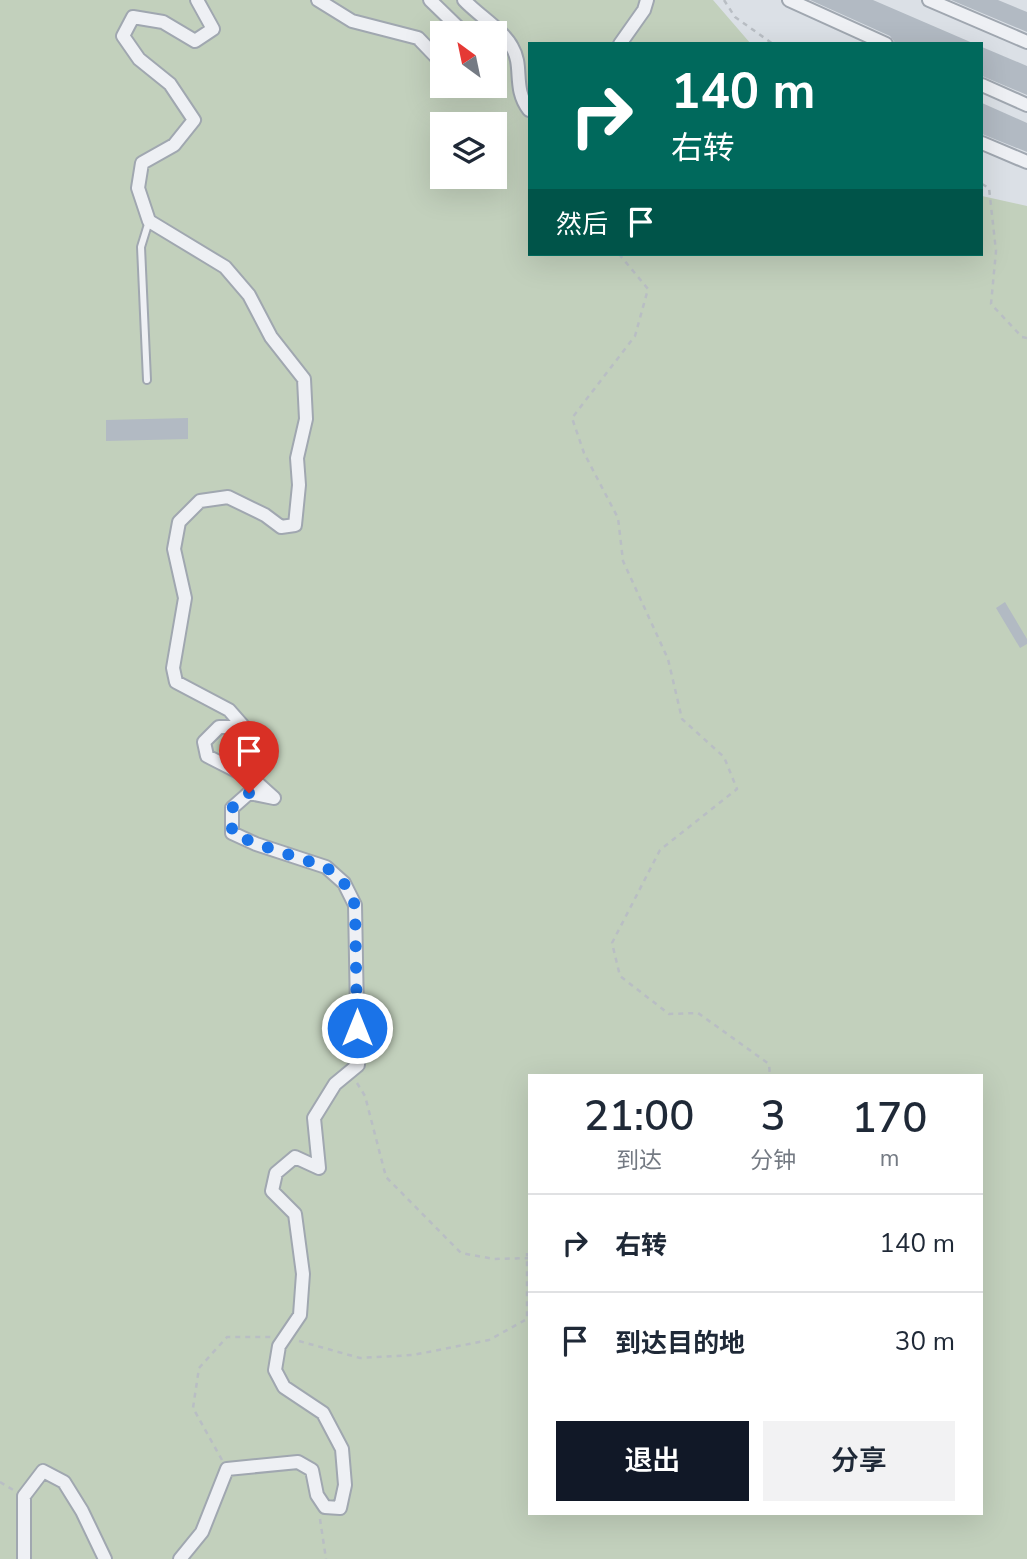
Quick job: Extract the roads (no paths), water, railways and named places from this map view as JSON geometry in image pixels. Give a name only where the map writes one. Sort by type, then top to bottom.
[{"type":"street","points":[[180,1559],[202,1532],[227,1469],[298,1462],[312,1470],[317,1495],[326,1507],[340,1508],[345,1485],[342,1449],[323,1413],[284,1387],[275,1370],[279,1346],[300,1315],[303,1275],[295,1214],[272,1191],[276,1173],[295,1157],[319,1168],[314,1118],[335,1084],[358,1065],[355,905],[344,883],[326,867],[232,833],[232,808],[249,793],[274,798],[254,780],[207,756],[204,742],[219,727],[244,727],[229,709],[176,682],[173,668],[185,598],[174,549],[179,522],[200,501],[229,497],[265,515],[281,527],[295,525],[299,485],[296,458],[306,419],[304,379],[271,337],[249,295],[225,267],[149,221],[138,188],[142,163],[174,145],[194,120],[170,84],[139,59],[123,36],[134,17],[163,22],[195,41],[213,29],[197,0]]},
{"type":"street","points":[[318,0],[352,21],[418,38],[430,50]]},
{"type":"street","points":[[430,0],[452,21]]},
{"type":"street","points":[[464,0],[512,45],[518,60],[517,78],[521,99],[528,107]]},
{"type":"street","points":[[621,42],[644,9],[647,0]]},
{"type":"street","points":[[789,0],[882,42]]},
{"type":"street","points":[[929,0],[1027,42]]},
{"type":"street","points":[[983,85],[1027,105]]},
{"type":"street","points":[[983,143],[1027,162]]},
{"type":"street","points":[[24,1559],[24,1496],[43,1471],[64,1482],[82,1511],[105,1559]]},
{"type":"lane","points":[[147,380],[141,247],[149,221]]}]
